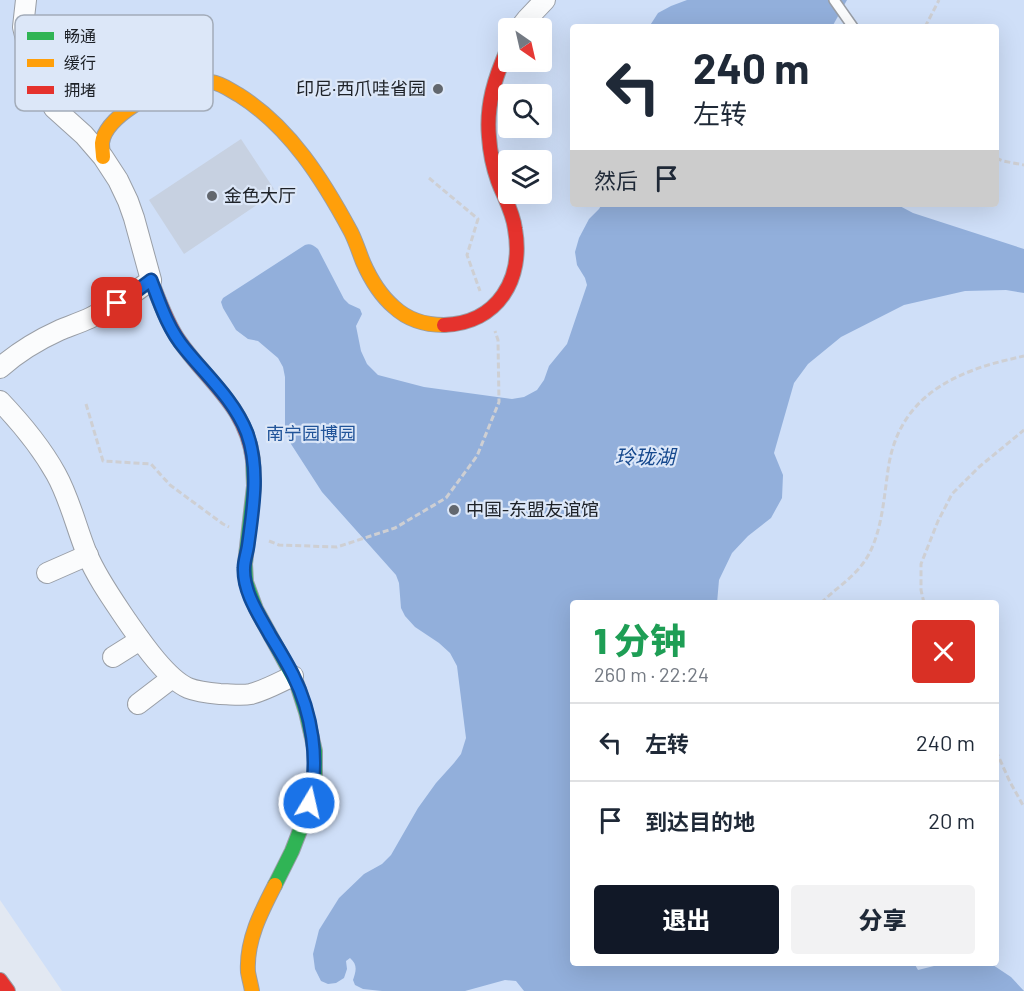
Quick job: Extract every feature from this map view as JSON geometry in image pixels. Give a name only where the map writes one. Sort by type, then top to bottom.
[{"type":"street","points":[[24,15],[26,0]]},
{"type":"street","points":[[527,18],[545,0]]},
{"type":"street","points":[[213,83],[249,100],[274,121],[296,148],[327,190],[351,231],[364,265],[386,300],[410,319],[424,324],[440,325],[466,321],[495,305],[503,296],[515,263],[518,241],[514,223],[495,173],[488,122],[490,96],[498,69]]},
{"type":"street","points":[[57,111],[84,135],[103,157],[118,180],[128,201],[151,280],[165,318],[183,348],[215,382],[233,407],[247,433],[253,458],[254,493],[244,568],[248,590],[258,613],[294,676],[306,711],[315,750],[314,786],[305,820],[292,853],[254,928],[248,957],[252,991]]},
{"type":"street","points":[[103,157],[102,141],[108,127],[125,111]]},
{"type":"street","points":[[0,368],[31,345],[89,318],[135,292],[151,280]]},
{"type":"street","points":[[0,401],[17,419],[56,474],[88,555],[108,593],[140,640],[172,678],[189,688],[208,693],[236,695],[264,690],[294,676]]},
{"type":"street","points":[[46,573],[88,555]]},
{"type":"street","points":[[113,657],[140,640]]},
{"type":"street","points":[[138,704],[172,678]]},
{"type":"street","points":[[0,980],[8,991]]},
{"type":"lane","points":[[834,0],[851,24]]},
{"type":"path","points":[[927,24],[939,0]]},
{"type":"path","points":[[999,159],[1024,165]]},
{"type":"path","points":[[86,404],[103,461],[151,464],[170,485],[223,524],[279,545],[337,547],[395,528],[446,498],[477,456],[499,402],[498,340],[467,255],[478,219],[429,178]]},
{"type":"path","points":[[824,600],[852,577],[868,555],[879,531],[889,461],[908,414],[921,400],[942,384],[971,370],[1024,356]]},
{"type":"path","points":[[923,600],[921,564],[938,521],[952,494],[979,467],[1024,430]]},
{"type":"path","points":[[999,758],[1024,807]]},
{"type":"green space","name":"南宁园博园","points":[[0,0],[1024,0],[1024,991],[62,991],[0,900]]},
{"type":"water","points":[[687,0],[847,0],[834,24],[651,24],[658,13]]},
{"type":"water","name":"玲珑湖","points":[[600,207],[902,207],[913,213],[1024,249],[1024,293],[1006,290],[965,291],[904,305],[841,337],[808,364],[794,383],[774,453],[783,475],[782,498],[771,518],[748,536],[732,553],[719,580],[717,600],[570,600],[570,966],[916,966],[918,970],[934,966],[994,966],[1011,977],[1024,991],[524,991],[516,981],[505,980],[465,991],[382,991],[363,989],[355,985],[353,980],[355,966],[350,958],[346,961],[347,969],[344,978],[336,983],[328,984],[321,981],[315,969],[313,954],[319,930],[339,898],[364,874],[382,864],[391,855],[418,808],[461,754],[466,738],[457,666],[450,653],[415,627],[405,616],[401,608],[396,575],[322,492],[291,444],[285,427],[283,367],[278,358],[258,341],[248,339],[236,330],[221,302],[223,298],[305,245],[312,245],[318,249],[344,299],[360,309],[362,314],[356,326],[361,351],[367,364],[378,375],[424,387],[512,399],[524,397],[537,390],[549,366],[567,344],[587,285],[577,265],[575,252],[589,219]]},
{"type":"building","name":"金色大厅","points":[[241,139],[276,192],[184,254],[149,200]]},
{"type":"traffic: fast","points":[[253,460],[254,486],[245,564],[246,582],[256,609],[297,684],[315,751],[315,777],[306,815],[275,885]]},
{"type":"traffic: slow","points":[[213,83],[222,85],[257,108],[304,156],[340,212],[372,280],[389,302],[399,312],[411,318],[424,323],[444,325]]},
{"type":"traffic: slow","points":[[103,157],[103,137],[114,121],[126,111]]},
{"type":"traffic: slow","points":[[252,991],[248,972],[249,949],[260,916],[275,885]]},
{"type":"traffic: jam","points":[[444,325],[463,322],[493,307],[511,281],[515,265],[517,247],[514,223],[495,170],[488,125],[492,91],[498,72]]},
{"type":"traffic: jam","points":[[151,280],[166,318],[178,339],[234,409],[249,441],[253,460]]},
{"type":"traffic: jam","points":[[0,980],[8,991]]},
{"type":"place","name":"印尼·西爪哇省园","points":[[438,89]]},
{"type":"place","name":"金色大厅","points":[[212,196]]},
{"type":"place","name":"中国-东盟友谊馆","points":[[454,510]]},
{"type":"route","points":[[117,303],[151,280],[165,318],[183,348],[215,382],[233,407],[247,433],[253,458],[254,493],[244,568],[248,590],[258,613],[294,676],[306,711],[315,750],[314,786],[309,803]]}]
